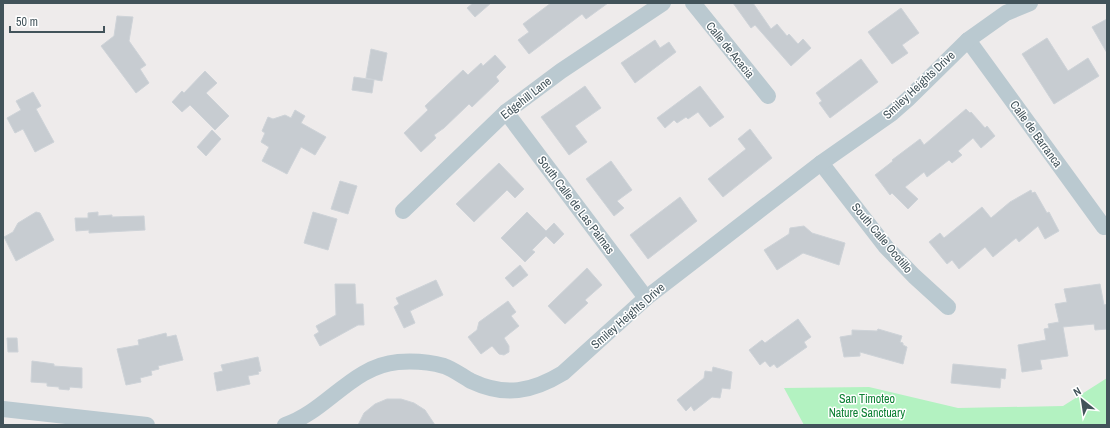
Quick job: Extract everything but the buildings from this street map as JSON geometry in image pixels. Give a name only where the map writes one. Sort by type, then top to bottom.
[{"type":"street","name":"Edgehill Lane","points":[[403,211],[506,112],[560,71],[663,3]]},
{"type":"street","name":"Calle de Acacia","points":[[693,3],[768,96]]},
{"type":"street","name":"Smiley Heights Drive","points":[[285,425],[295,422],[311,412],[349,382],[373,368],[386,364],[400,362],[424,363],[445,367],[473,381],[495,389],[515,391],[547,383],[563,373],[646,298],[821,163],[891,114],[968,40],[1006,13],[1030,3]]},
{"type":"street","name":"Calle de Barranca","points":[[968,40],[1104,227]]},
{"type":"street","name":"South Calle de Las Palmas","points":[[506,112],[646,298]]},
{"type":"street","name":"South Calle Ocotillo","points":[[821,163],[886,247],[914,276],[948,307]]},
{"type":"street","points":[[3,409],[147,425]]},
{"type":"green space","name":"San Timoteo Nature Sanctuary","points":[[1107,378],[1107,425],[804,425],[784,388],[869,387],[958,408],[1063,406]]}]
